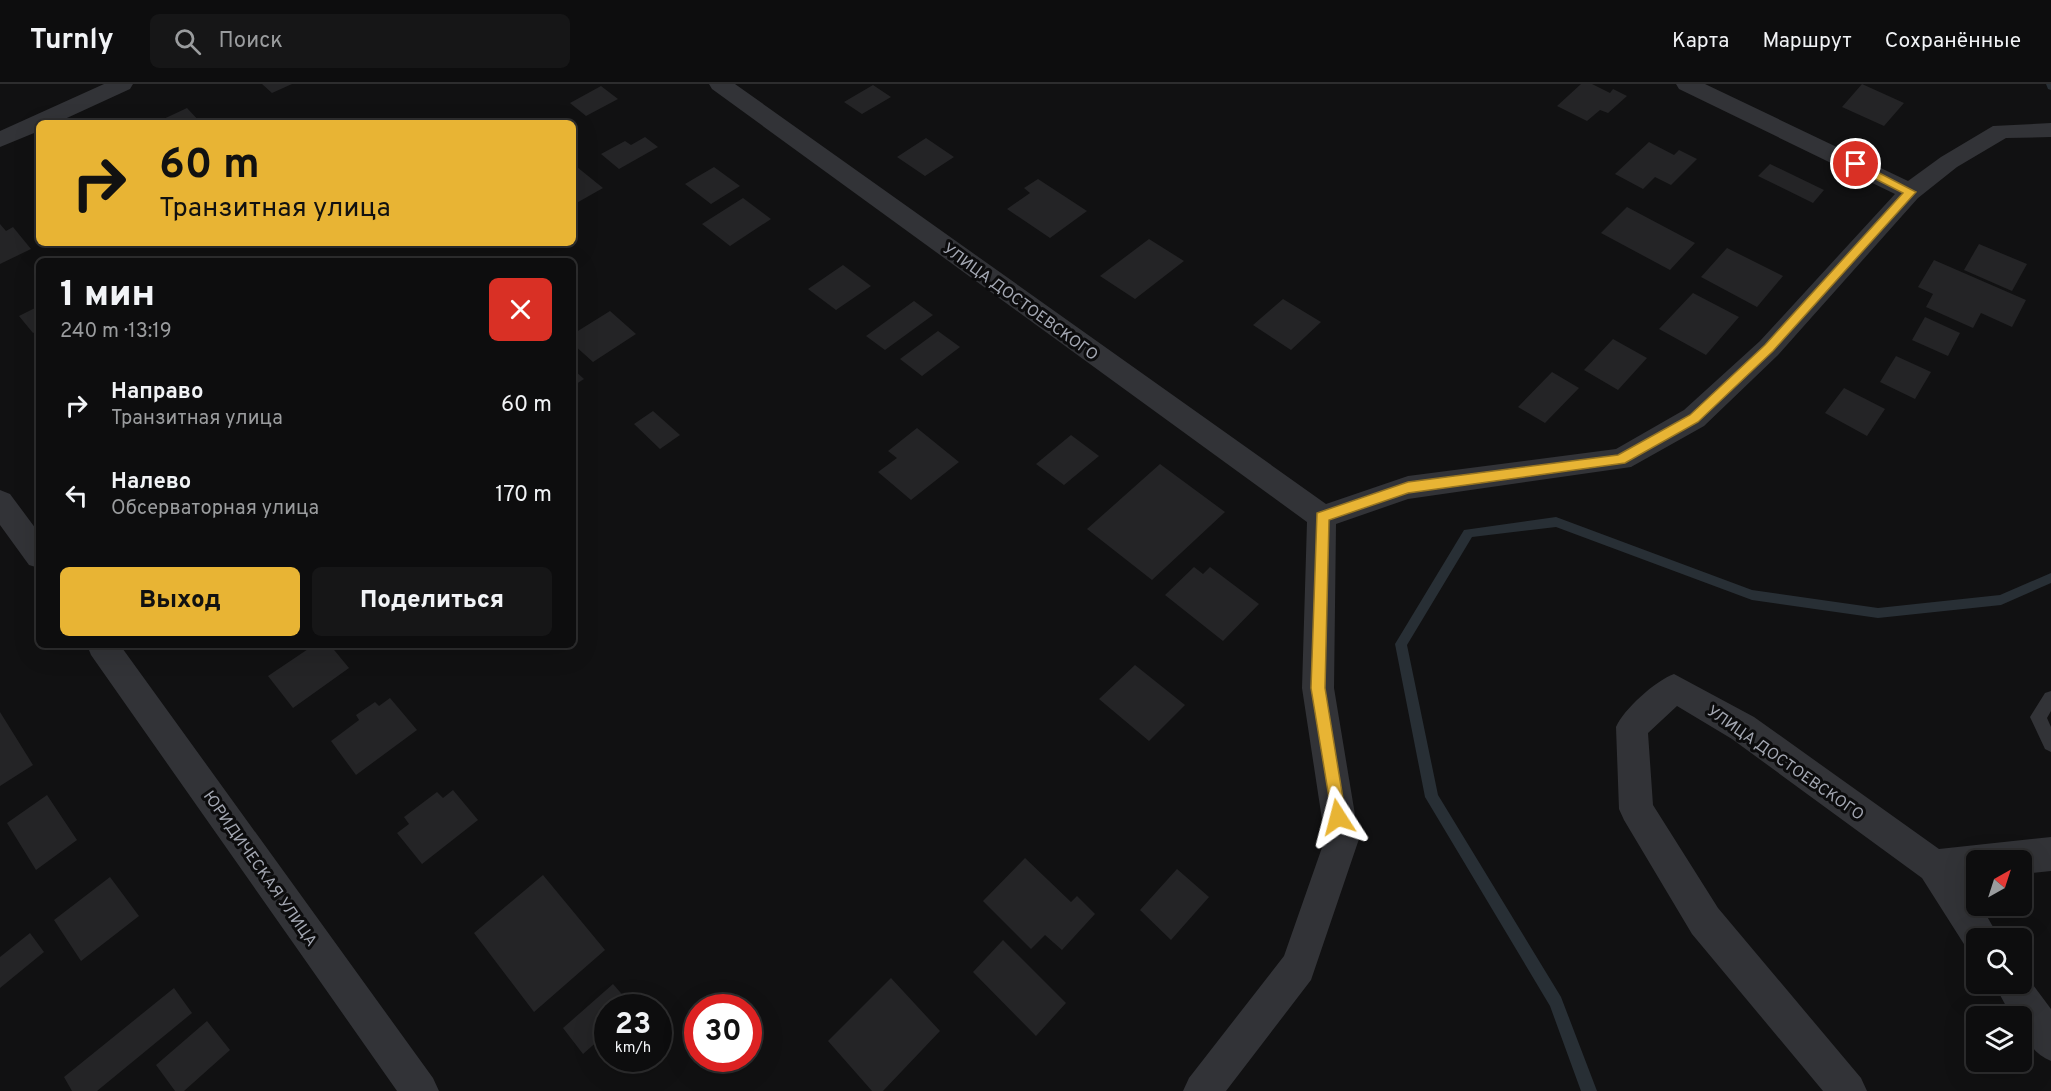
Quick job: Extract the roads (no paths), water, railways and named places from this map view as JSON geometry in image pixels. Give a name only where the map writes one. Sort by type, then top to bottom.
[{"type":"street","points":[[44,120],[122,84]]},
{"type":"street","name":"УЛИЦА ДОСТОЕВСКОГО","points":[[720,84],[1322,517]]},
{"type":"street","points":[[1687,84],[1910,192]]},
{"type":"street","points":[[0,140],[36,123]]},
{"type":"street","points":[[1202,1091],[1298,967],[1341,839],[1318,688],[1322,517],[1408,488],[1621,459],[1694,418],[1769,348],[1910,192],[1949,162],[2001,131],[2051,130]]},
{"type":"street","points":[[0,502],[36,552]]},
{"type":"street","name":"ЮРИДИЧЕСКАЯ УЛИЦА","points":[[104,648],[420,1091]]},
{"type":"street","name":"УЛИЦА ДОСТОЕВСКОГО","points":[[1848,1091],[1706,921],[1636,809],[1632,728],[1674,688],[1743,728],[1934,866],[1975,928]]},
{"type":"street","points":[[2032,856],[2051,854]]},
{"type":"street","points":[[1934,866],[1966,863]]},
{"type":"street","points":[[2019,994],[2051,1042]]},
{"type":"lane","points":[[2051,698],[2038,717],[2051,744]]},
{"type":"waterway","points":[[1589,1091],[1556,1002],[1432,797],[1401,644],[1468,533],[1556,522],[1752,595],[1878,613],[2001,600],[2051,578]]}]
